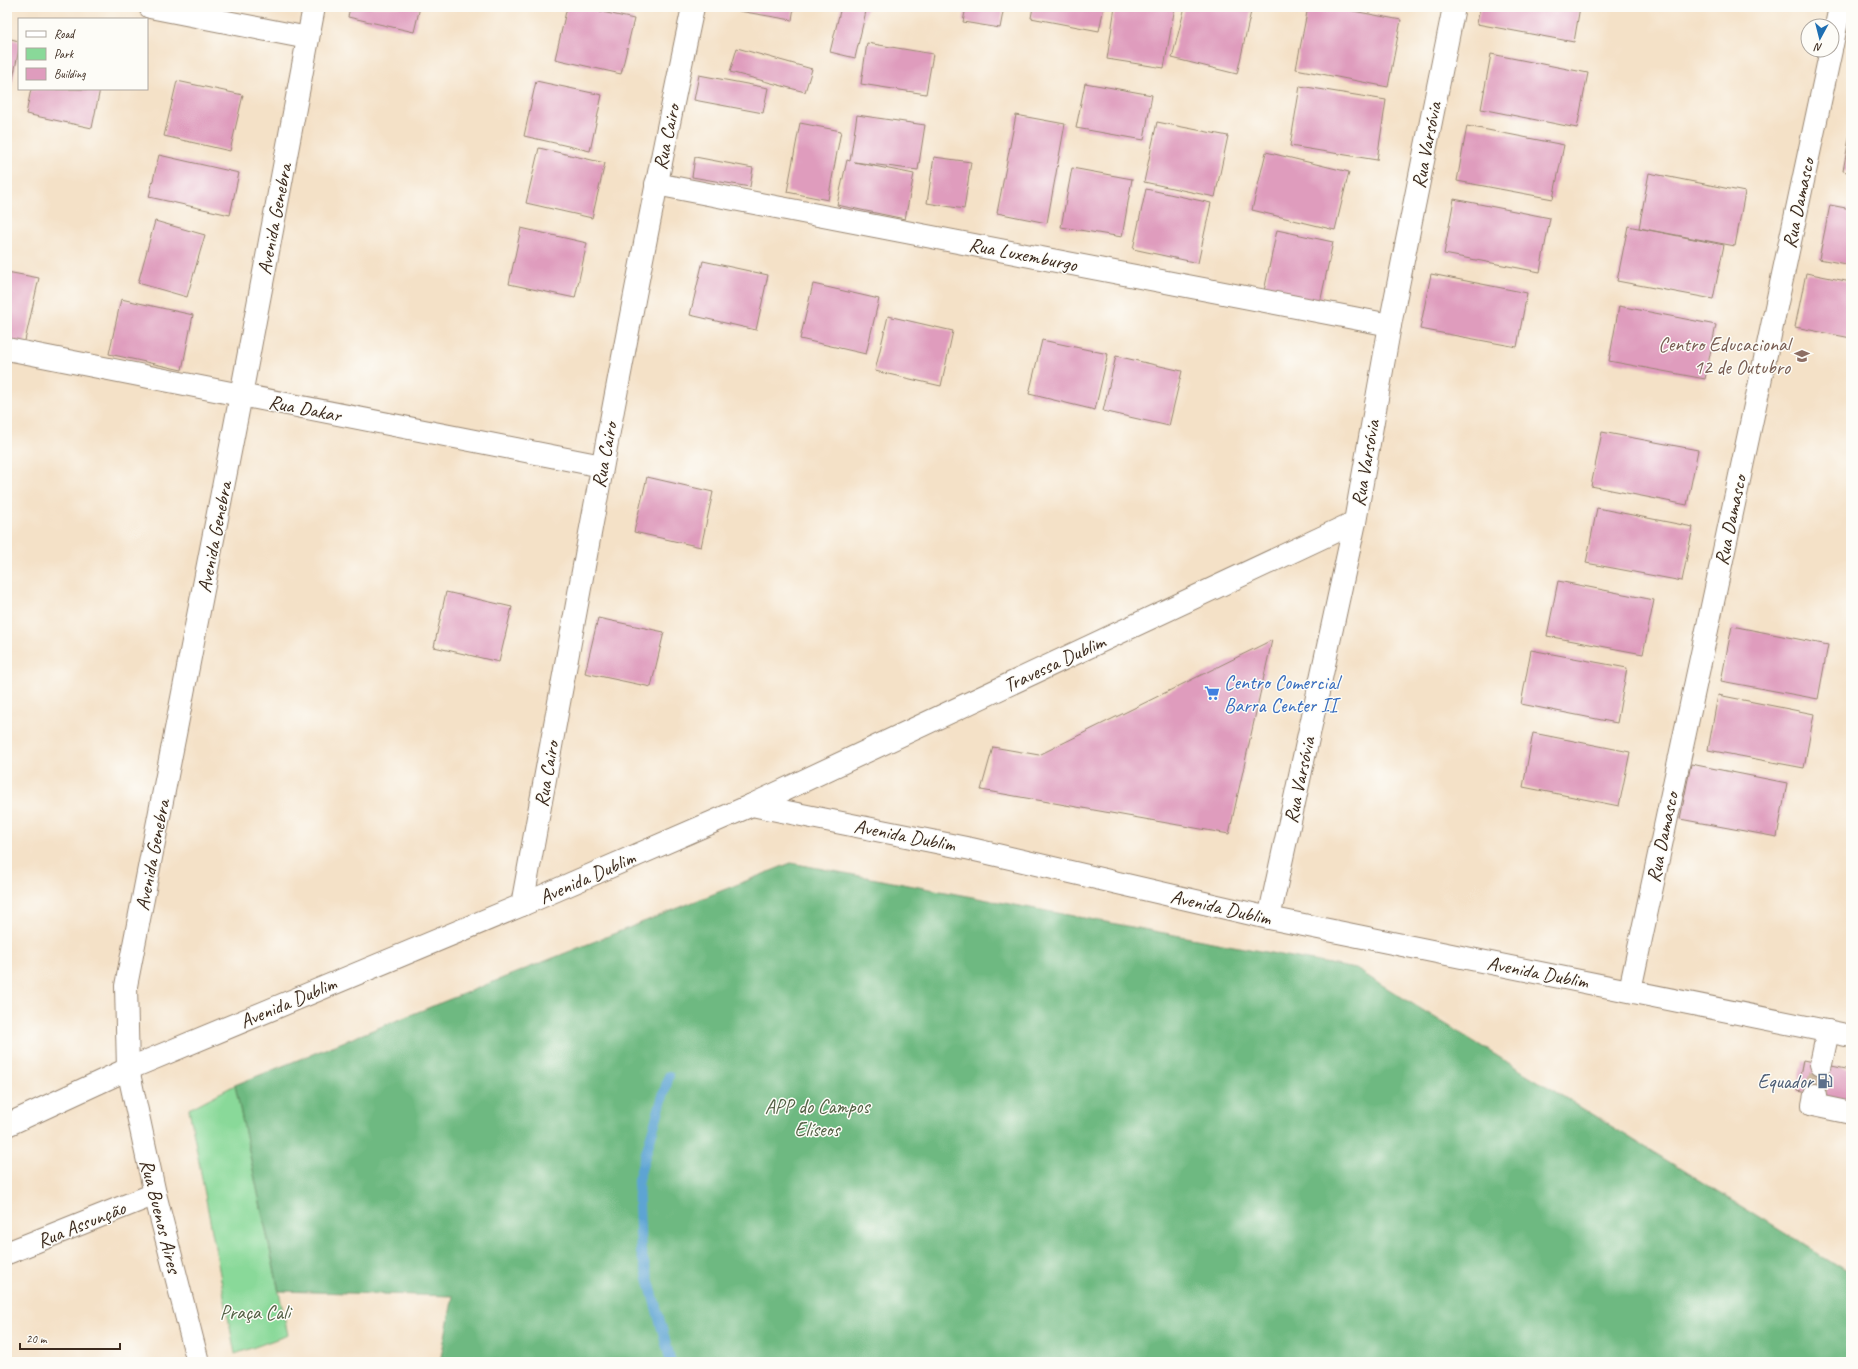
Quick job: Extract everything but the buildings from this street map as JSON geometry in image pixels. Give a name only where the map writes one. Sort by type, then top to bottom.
[{"type":"street","points":[[150,7],[308,38]]},
{"type":"street","name":"Avenida Genebra","points":[[128,1069],[126,986],[241,395],[314,7]]},
{"type":"street","name":"Rua Cairo","points":[[522,905],[602,466],[656,184],[693,7]]},
{"type":"street","name":"Rua Varsóvia","points":[[1269,918],[1355,522],[1390,325],[1454,7]]},
{"type":"street","points":[[1838,18],[1840,7]]},
{"type":"street","name":"Rua Damasco","points":[[1630,990],[1829,58]]},
{"type":"street","name":"Rua Luxemburgo","points":[[656,184],[1390,325]]},
{"type":"street","name":"Rua Dakar","points":[[7,349],[602,466]]},
{"type":"street","name":"Travessa Dublim","points":[[752,805],[1355,522]]},
{"type":"street","name":"Avenida Dublim","points":[[7,1125],[128,1069],[522,905],[752,805],[971,849],[1269,918],[1851,1036]]},
{"type":"street","points":[[1821,1064],[1828,1031]]},
{"type":"street","name":"Rua Buenos Aires","points":[[128,1069],[155,1194],[198,1362]]},
{"type":"street","points":[[1815,1095],[1813,1105],[1851,1113]]},
{"type":"street","name":"Rua Assunção","points":[[7,1253],[155,1194]]},
{"type":"green space","name":"APP do Campos Elíseos","points":[[791,863],[1356,969],[1851,1274],[1851,1362],[440,1362],[453,1296],[279,1291],[235,1085]]},
{"type":"green space","name":"Praça Cali","points":[[235,1085],[288,1335],[235,1354],[189,1109]]},
{"type":"waterway","points":[[669,1076],[638,1180],[641,1252],[671,1362]]},
{"type":"tunnel","points":[[1815,1095],[1821,1064]]},
{"type":"place","name":"Centro Educacional 12 de Outubro","points":[[1802,356]]},
{"type":"place","name":"Centro Comercial Barra Center II","points":[[1212,693]]},
{"type":"place","name":"Equador","points":[[1825,1081]]}]
